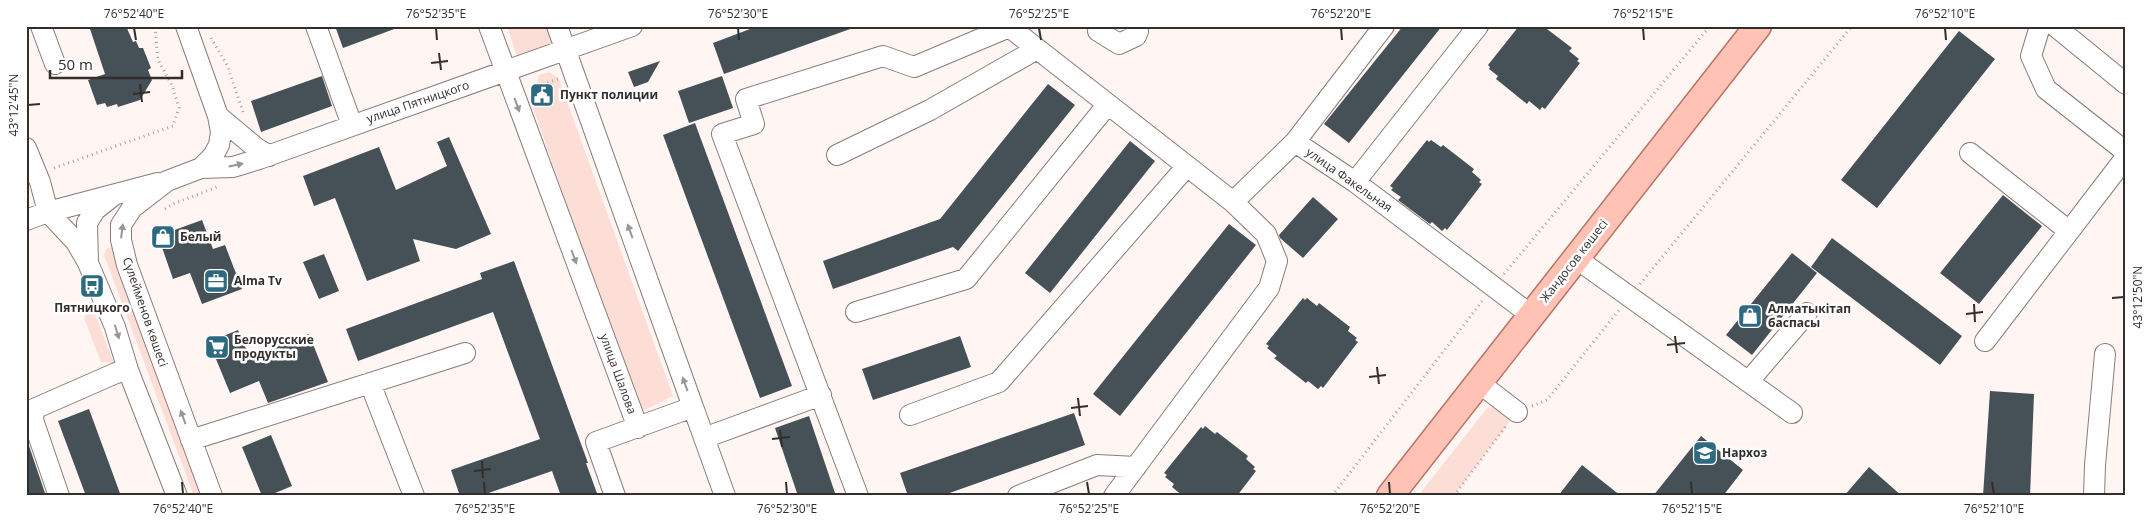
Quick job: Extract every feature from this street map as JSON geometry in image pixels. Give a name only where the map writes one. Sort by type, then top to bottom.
[{"type":"main road","name":"Жандосов көшесі","points":[[1390,496],[1758,26]]},
{"type":"street","points":[[41,26],[55,64]]},
{"type":"street","name":"Сүлейменов көшесі","points":[[186,26],[218,116],[221,132],[219,145],[213,156],[201,168],[167,181],[132,208],[121,225],[121,240],[127,265],[212,496]]},
{"type":"street","points":[[316,26],[352,125]]},
{"type":"street","name":"улица Шалова","points":[[489,26],[638,428],[693,407]]},
{"type":"street","points":[[557,26],[724,496]]},
{"type":"street","name":"улица Пятницкого","points":[[201,168],[233,167],[269,156],[632,26]]},
{"type":"street","points":[[858,496],[722,134],[754,124],[746,99],[883,56],[914,67],[1008,26],[1233,202],[1266,234],[1277,261],[1269,288],[1114,496]]},
{"type":"street","points":[[1098,31],[1119,44],[1136,36],[1138,30],[1135,26]]},
{"type":"street","points":[[1295,142],[1384,26]]},
{"type":"street","points":[[1355,182],[1478,26]]},
{"type":"street","points":[[2040,26],[2031,56],[2046,89],[2126,152]]},
{"type":"street","points":[[2064,29],[2126,84]]},
{"type":"street","points":[[837,154],[930,110],[1037,49]]},
{"type":"street","points":[[856,312],[966,279],[1108,104]]},
{"type":"street","points":[[218,116],[255,147],[269,156]]},
{"type":"street","name":"улица Факельная","points":[[1233,202],[1295,142],[1355,182],[1531,315]]},
{"type":"street","points":[[26,148],[40,182],[48,212],[76,242],[88,263],[115,327],[128,370],[177,496]]},
{"type":"street","points":[[1970,153],[2069,231]]},
{"type":"street","points":[[1984,341],[2126,156]]},
{"type":"street","points":[[910,415],[999,382],[1187,166]]},
{"type":"street","points":[[26,220],[48,212],[167,181]]},
{"type":"street","points":[[88,263],[87,223],[95,210],[114,196]]},
{"type":"street","points":[[1577,258],[1792,414]]},
{"type":"street","points":[[1748,382],[1807,313]]},
{"type":"street","points":[[191,440],[465,353]]},
{"type":"street","points":[[2094,496],[2105,354]]},
{"type":"street","points":[[59,496],[33,420],[34,409],[116,373],[128,370]]},
{"type":"street","points":[[1478,382],[1517,412]]},
{"type":"street","points":[[370,383],[414,496]]},
{"type":"street","points":[[704,438],[821,395]]},
{"type":"street","points":[[615,496],[596,442],[638,428]]},
{"type":"street","points":[[1018,496],[1097,465],[1136,467]]},
{"type":"path","points":[[40,182],[49,169],[173,126],[179,108],[172,85],[158,60],[155,26]]},
{"type":"path","points":[[1332,496],[1494,287],[1710,26]]},
{"type":"path","points":[[1454,496],[1517,412],[1547,400],[1852,26]]},
{"type":"path","points":[[208,33],[227,65],[245,116]]},
{"type":"path","points":[[538,86],[559,79]]},
{"type":"path","points":[[157,213],[173,204],[223,185]]},
{"type":"shaded area","points":[[507,26],[546,26],[553,45],[518,59]]},
{"type":"shaded area","points":[[550,72],[559,79],[673,396],[639,413],[532,104],[539,75]]},
{"type":"shaded area","points":[[113,247],[209,496],[194,496],[104,255],[106,249]]},
{"type":"shaded area","points":[[90,309],[94,311],[113,361],[112,363],[101,362],[84,318]]},
{"type":"shaded area","points":[[1488,407],[1501,408],[1510,421],[1454,496],[1418,496]]},
{"type":"building","points":[[89,26],[126,26],[133,42],[136,41],[139,48],[143,48],[151,68],[148,70],[152,80],[140,100],[118,107],[117,104],[107,107],[105,103],[97,105],[88,80],[105,74]]},
{"type":"building","points":[[335,26],[397,26],[397,28],[343,48]]},
{"type":"building","points":[[758,26],[853,26],[853,28],[724,74],[713,43]]},
{"type":"building","points":[[1403,26],[1442,26],[1349,143],[1324,124]]},
{"type":"building","points":[[1519,26],[1543,26],[1572,48],[1569,51],[1579,59],[1577,61],[1580,63],[1545,109],[1542,107],[1540,110],[1529,101],[1527,104],[1496,79],[1498,76],[1489,69],[1488,65]]},
{"type":"building","points":[[1959,31],[1995,59],[1877,208],[1841,180]]},
{"type":"building","points":[[660,61],[648,82],[634,87],[628,72]]},
{"type":"building","points":[[322,76],[332,106],[261,132],[251,101]]},
{"type":"building","points":[[722,76],[733,108],[689,123],[678,91]]},
{"type":"building","points":[[1048,84],[1075,105],[958,251],[953,247],[833,289],[823,261],[940,219]]},
{"type":"building","points":[[695,123],[792,386],[760,398],[663,135]]},
{"type":"building","points":[[449,137],[491,234],[456,249],[413,239],[420,261],[367,281],[335,198],[314,206],[303,176],[379,147],[396,190],[447,166],[437,142]]},
{"type":"building","points":[[1427,140],[1429,142],[1431,140],[1441,147],[1443,145],[1474,169],[1472,172],[1481,180],[1479,182],[1482,184],[1447,230],[1445,228],[1442,231],[1432,222],[1430,224],[1398,200],[1401,197],[1391,190],[1393,188],[1390,186]]},
{"type":"building","points":[[1130,141],[1155,161],[1050,293],[1025,273]]},
{"type":"building","points":[[2003,195],[2042,226],[1979,304],[1940,273]]},
{"type":"building","points":[[1313,197],[1338,219],[1303,258],[1279,235]]},
{"type":"building","points":[[202,220],[213,249],[225,245],[242,289],[202,304],[190,273],[173,279],[158,236]]},
{"type":"building","points":[[1229,224],[1256,245],[1120,416],[1093,394]]},
{"type":"building","points":[[1832,238],[1962,336],[1940,365],[1811,267]]},
{"type":"building","points":[[1792,253],[1817,273],[1752,355],[1726,335]]},
{"type":"building","points":[[324,254],[339,291],[319,299],[303,262]]},
{"type":"building","points":[[514,261],[588,463],[586,463],[598,496],[561,496],[552,471],[480,496],[460,496],[451,470],[540,439],[493,312],[358,361],[346,329],[482,279],[480,273]]},
{"type":"building","points":[[1303,298],[1305,300],[1307,298],[1317,306],[1319,303],[1350,327],[1348,331],[1357,338],[1355,340],[1358,342],[1323,388],[1321,386],[1318,389],[1308,381],[1306,383],[1274,358],[1277,356],[1267,348],[1269,346],[1266,344]]},
{"type":"building","points":[[238,330],[250,358],[309,334],[328,382],[268,403],[259,381],[230,393],[209,342]]},
{"type":"building","points":[[960,336],[971,367],[873,400],[862,369]]},
{"type":"building","points":[[1990,391],[2034,394],[2030,496],[1983,496]]},
{"type":"building","points":[[89,409],[121,496],[86,496],[58,421]]},
{"type":"building","points":[[1074,413],[1085,445],[941,496],[908,496],[900,473]]},
{"type":"building","points":[[809,416],[836,496],[798,496],[775,428]]},
{"type":"building","points":[[1205,426],[1215,434],[1217,432],[1248,456],[1246,459],[1255,467],[1253,469],[1256,471],[1237,496],[1183,496],[1172,487],[1174,484],[1165,477],[1167,475],[1164,473],[1201,427],[1203,429]]},
{"type":"building","points":[[271,435],[292,486],[268,496],[262,496],[242,447]]},
{"type":"building","name":"Нархоз","points":[[1701,436],[1743,470],[1723,496],[1653,496]]},
{"type":"building","points":[[26,437],[46,496],[26,496]]},
{"type":"building","points":[[1582,465],[1621,496],[1558,496]]},
{"type":"building","points":[[1869,467],[1902,496],[1844,496]]},
{"type":"place","name":"Пункт полиции","points":[[542,95]]},
{"type":"place","name":"Белый","points":[[163,237]]},
{"type":"place","name":"Alma Tv","points":[[216,281]]},
{"type":"place","name":"Пятницкого","points":[[92,286]]},
{"type":"place","name":"Алматыкітап баспасы","points":[[1750,316]]},
{"type":"place","name":"Белорусские продукты","points":[[217,347]]},
{"type":"place","name":"Нархоз","points":[[1705,453]]}]
